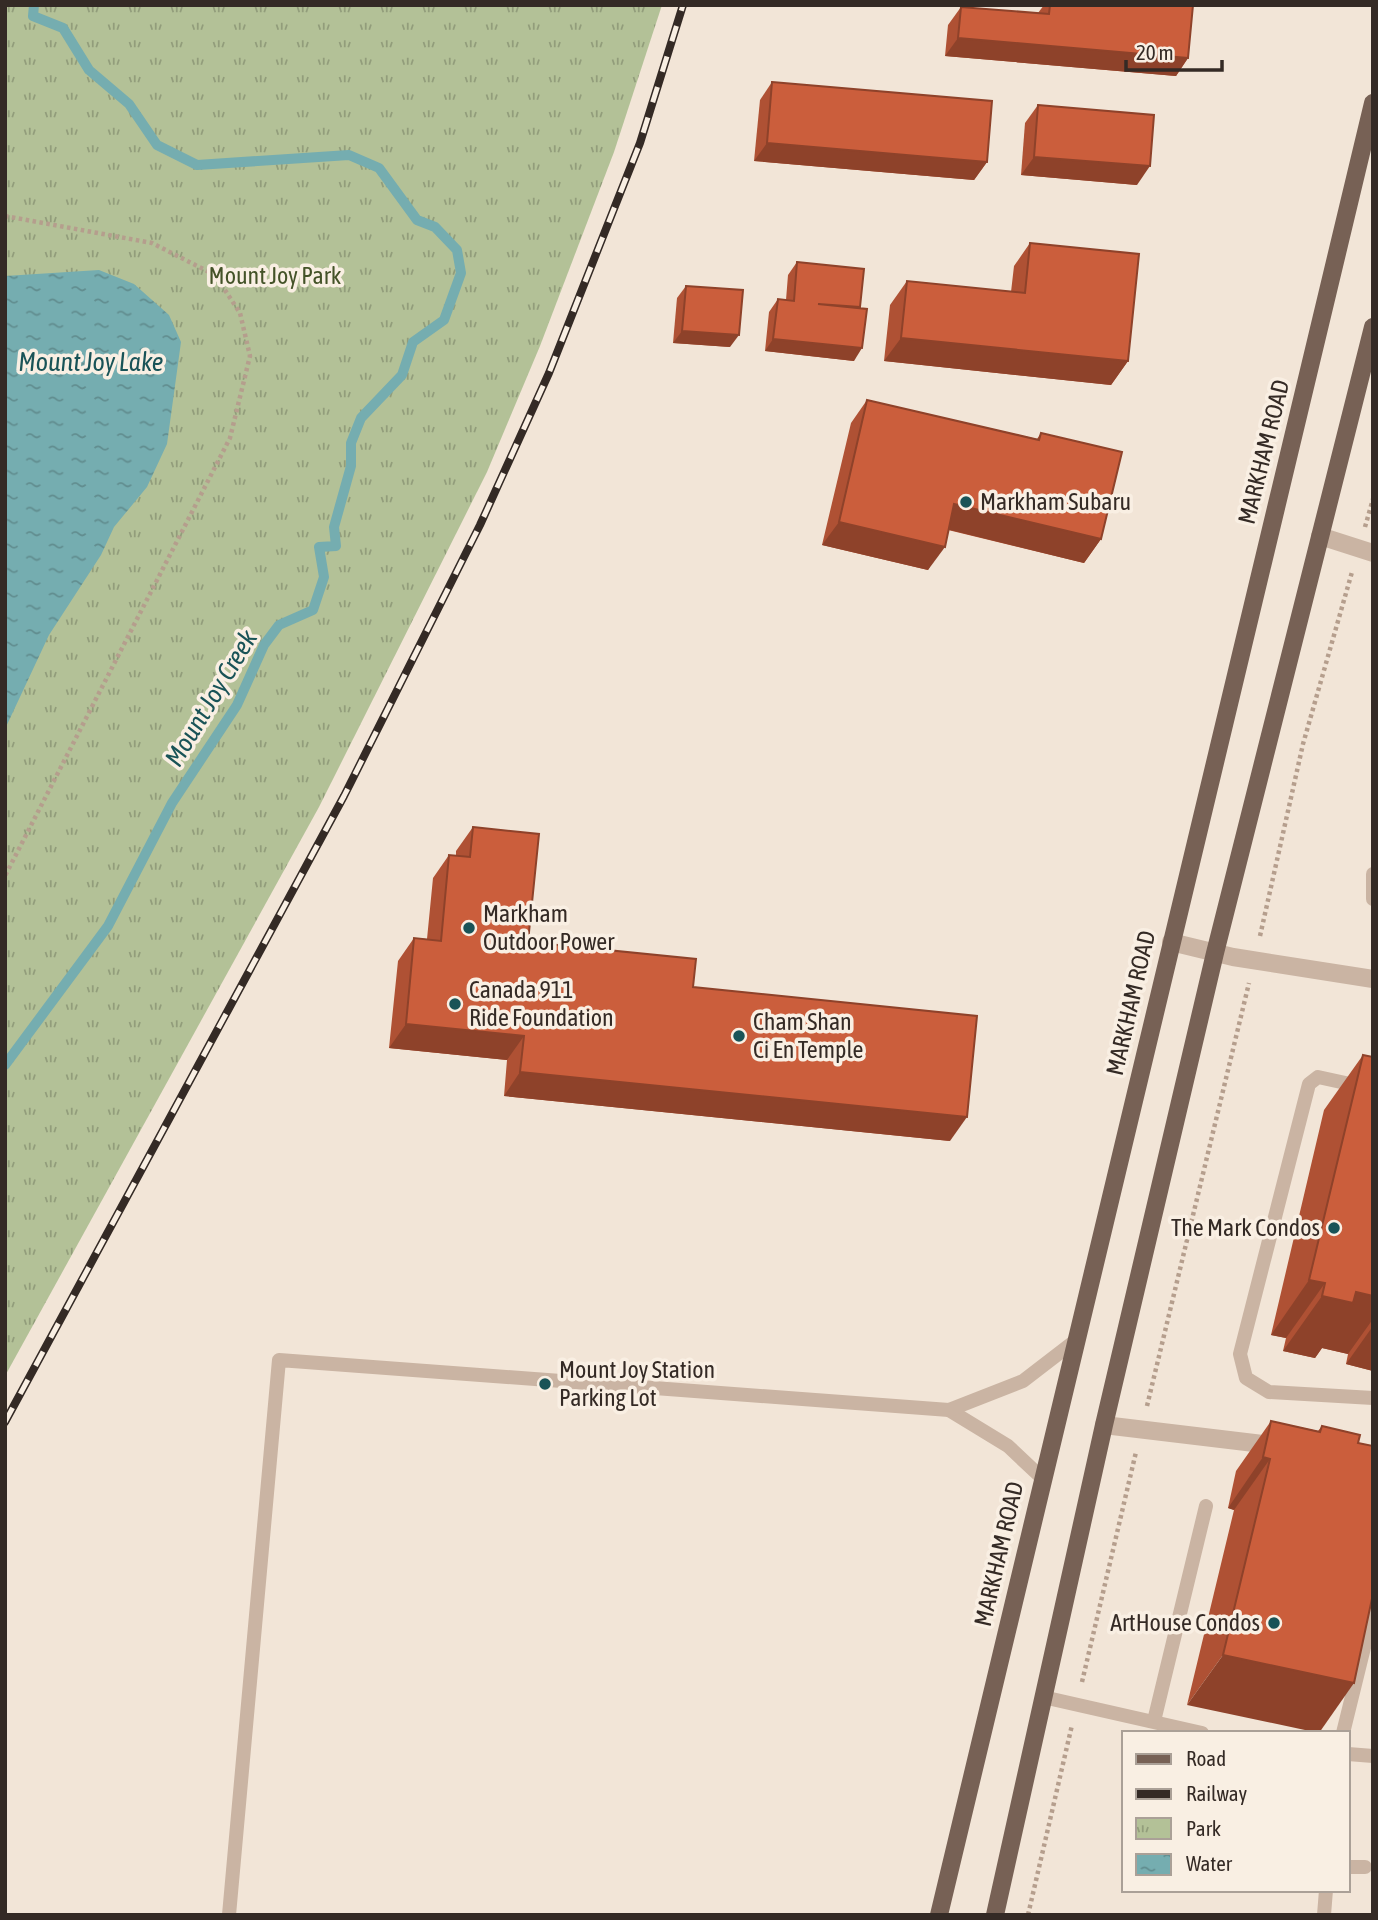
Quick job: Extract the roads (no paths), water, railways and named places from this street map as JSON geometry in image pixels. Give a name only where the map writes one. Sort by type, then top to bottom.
[{"type":"main road","name":"MARKHAM ROAD","points":[[939,1915],[1373,103]]},
{"type":"main road","points":[[995,1915],[1104,1425],[1215,953],[1373,327]]},
{"type":"street","points":[[1320,536],[1373,553]]},
{"type":"street","points":[[1171,942],[1215,953],[1373,979]]},
{"type":"street","points":[[1104,1425],[1291,1447]]},
{"type":"lane","points":[[1373,874],[1373,899]]},
{"type":"lane","points":[[1373,1089],[1318,1077],[1309,1084],[1240,1354],[1246,1378],[1269,1392],[1373,1398]]},
{"type":"lane","points":[[229,1915],[278,1360],[949,1410],[1023,1381],[1075,1341]]},
{"type":"lane","points":[[949,1410],[1008,1446],[1042,1478]]},
{"type":"lane","points":[[1154,1721],[1206,1506]]},
{"type":"lane","points":[[1344,1731],[1369,1640],[1373,1611]]},
{"type":"lane","points":[[1043,1697],[1194,1731]]},
{"type":"lane","points":[[1350,1754],[1373,1756]]},
{"type":"lane","points":[[1350,1867],[1364,1867]]},
{"type":"lane","points":[[1324,1915],[1326,1892]]},
{"type":"water","name":"Mount Joy Lake","points":[[99,270],[134,284],[169,315],[181,342],[167,444],[147,487],[114,527],[101,555],[49,635],[5,729],[5,276]]},
{"type":"waterway","name":"Mount Joy Creek","points":[[5,1065],[108,926],[172,803],[237,705],[264,645],[279,625],[313,610],[324,577],[319,547],[336,546],[334,527],[351,466],[351,443],[361,418],[402,375],[413,342],[444,320],[461,273],[457,250],[435,227],[417,220],[379,168],[349,155],[197,165],[157,145],[129,104],[89,70],[63,28],[33,16],[34,5]]},
{"type":"railway","points":[[5,1422],[344,796],[480,525],[549,373],[640,143],[683,5]]},
{"type":"place","name":"Markham Subaru","points":[[966,502]]},
{"type":"place","name":"Markham Outdoor Power","points":[[469,928]]},
{"type":"place","name":"Canada 911 Ride Foundation","points":[[455,1004]]},
{"type":"place","name":"Cham Shan Ci En Temple","points":[[739,1036]]},
{"type":"place","name":"The Mark Condos","points":[[1334,1228]]},
{"type":"place","name":"Mount Joy Station Parking Lot","points":[[545,1384]]},
{"type":"place","name":"ArtHouse Condos","points":[[1274,1623]]},
{"type":"park label","name":"Mount Joy Park","points":[[275,276]]}]
